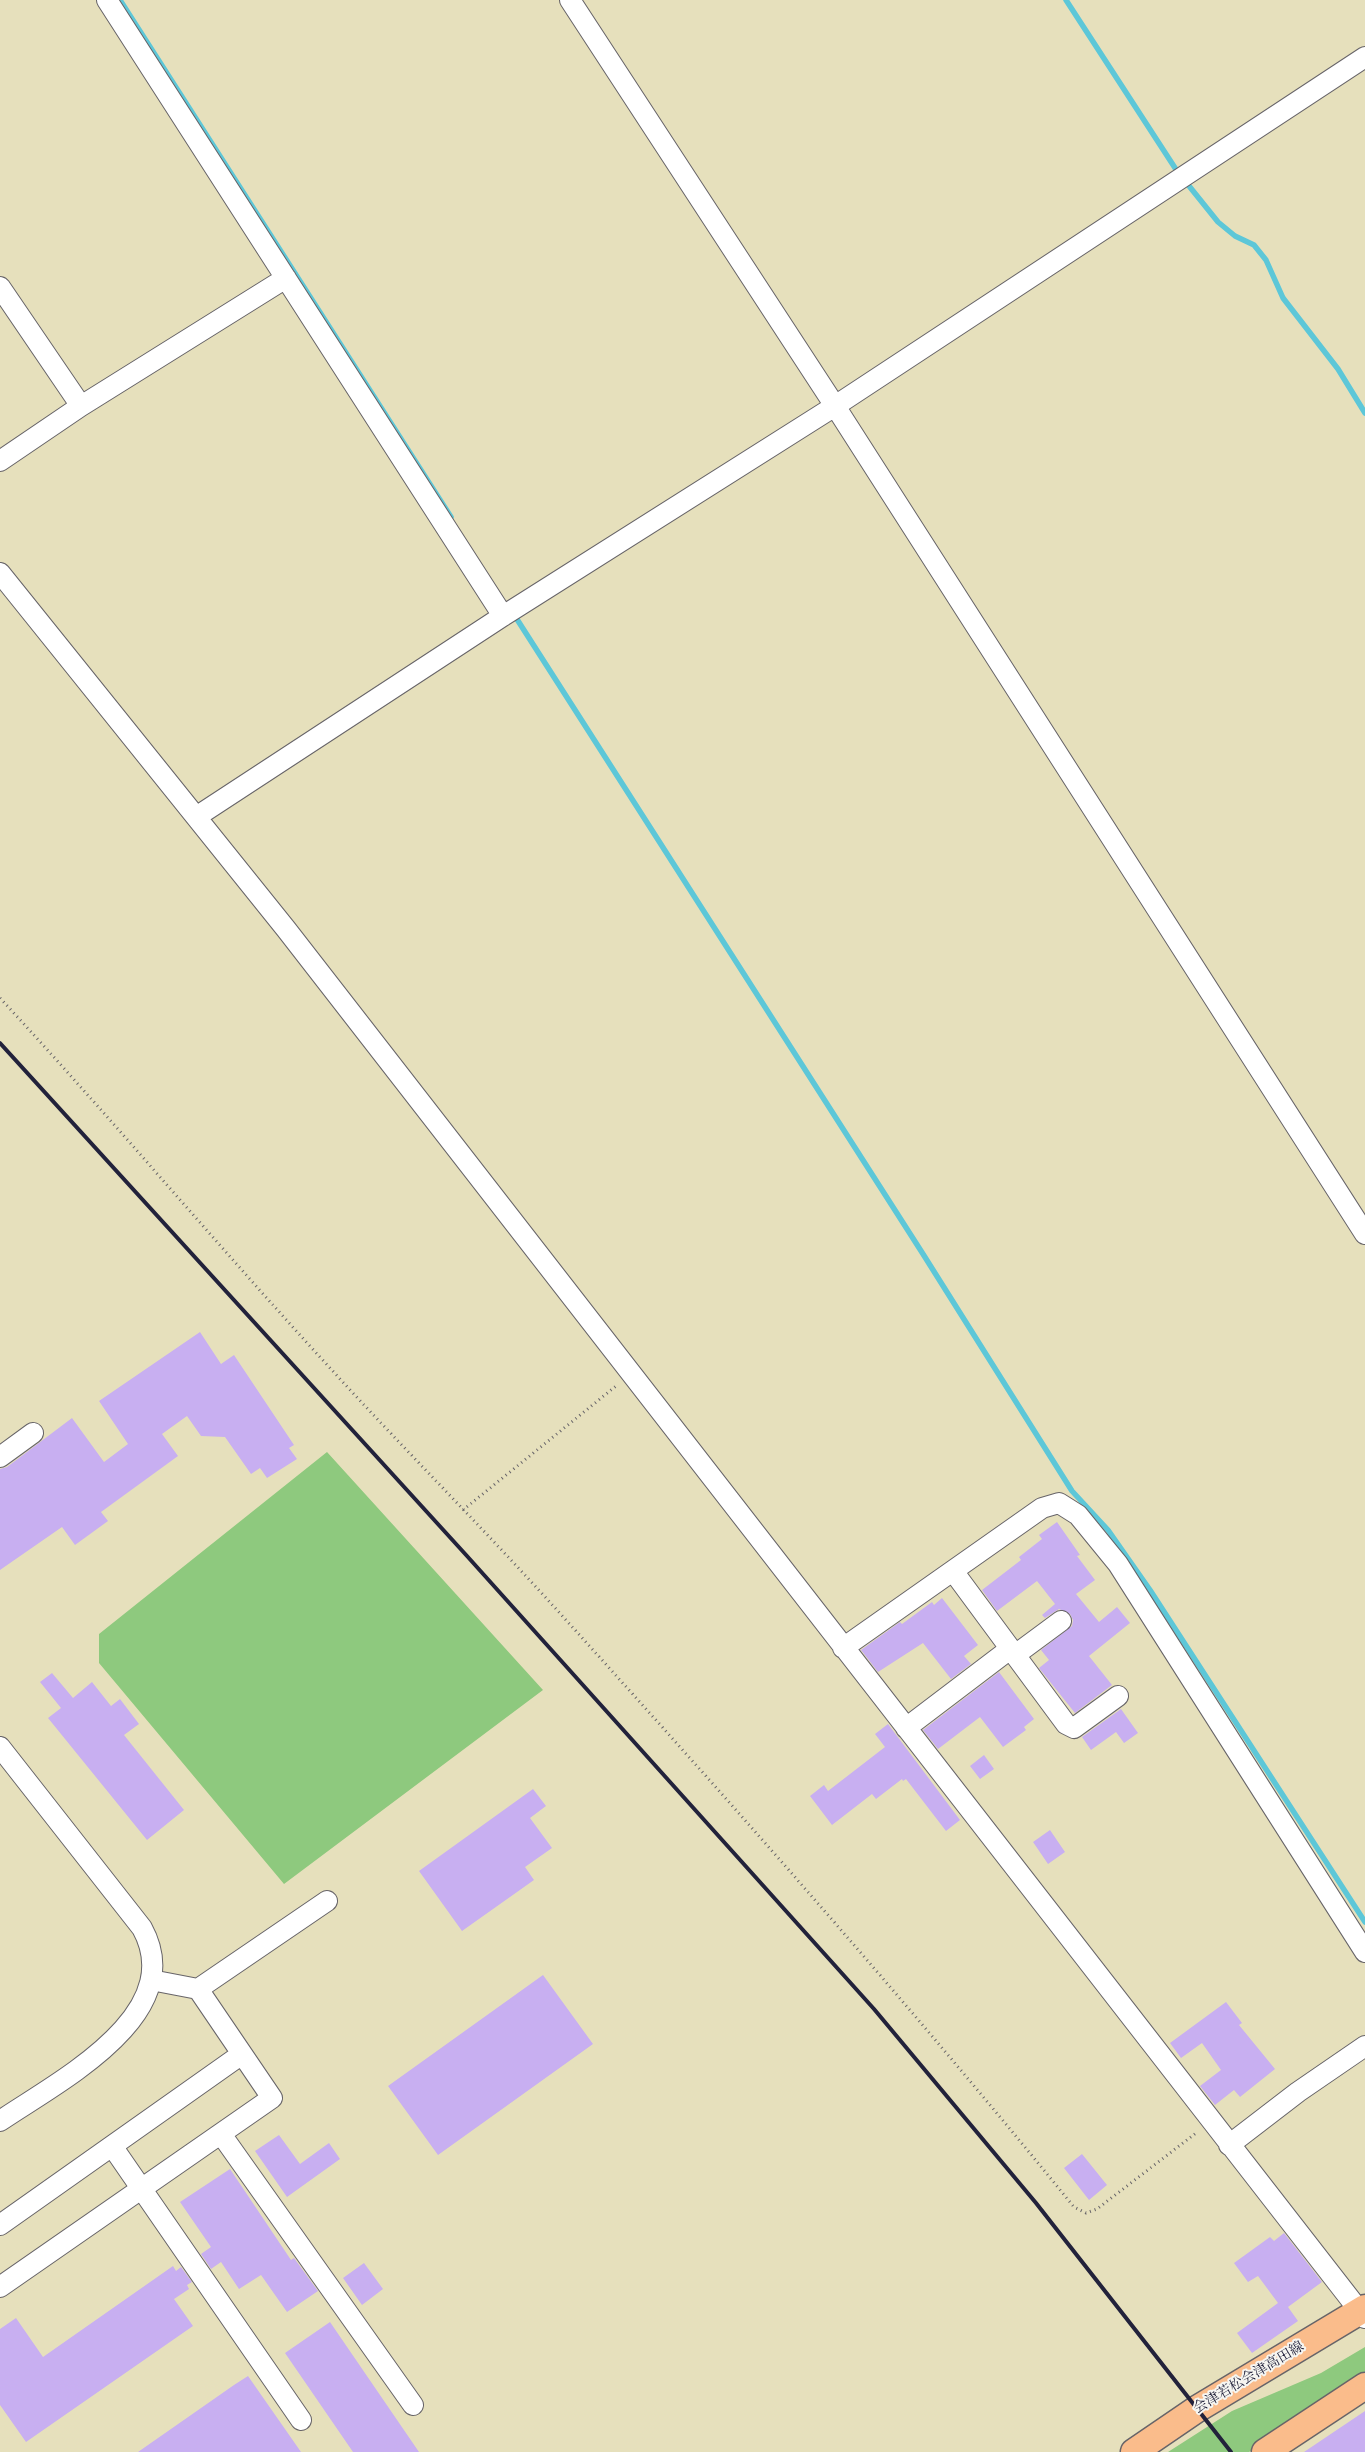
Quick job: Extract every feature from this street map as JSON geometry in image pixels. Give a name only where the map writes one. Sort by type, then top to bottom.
[{"type":"main road","name":"会津若松会津高田線","points":[[1134,2452],[1197,2409],[1363,2312]]},
{"type":"main road","points":[[1265,2452],[1365,2386]]},
{"type":"street","points":[[107,0],[503,616]]},
{"type":"street","points":[[570,0],[835,406],[1365,1234]]},
{"type":"street","points":[[196,817],[503,616],[835,406],[1365,57]]},
{"type":"street","points":[[0,461],[81,406],[286,278]]},
{"type":"street","points":[[0,287],[81,406]]},
{"type":"street","points":[[0,573],[286,929],[1211,2122],[1363,2312]]},
{"type":"street","points":[[0,1457],[33,1433]]},
{"type":"street","points":[[843,1648],[1042,1508],[1059,1503],[1078,1515],[1118,1564],[1365,1952]]},
{"type":"street","points":[[953,1571],[1066,1724],[1074,1728],[1118,1696]]},
{"type":"street","points":[[906,1728],[1013,1652],[1061,1621]]},
{"type":"street","points":[[0,1747],[142,1928],[150,1944],[152,1959],[152,1980],[136,2014],[112,2041],[97,2054],[0,2121]]},
{"type":"street","points":[[198,1989],[327,1901]]},
{"type":"street","points":[[0,2287],[272,2098],[198,1989],[152,1980]]},
{"type":"street","points":[[1229,2145],[1298,2092],[1365,2046]]},
{"type":"street","points":[[0,2225],[242,2054]]},
{"type":"street","points":[[221,2134],[414,2405]]},
{"type":"street","points":[[112,2146],[301,2420]]},
{"type":"path","points":[[0,998],[82,1087],[329,1367],[546,1598],[844,1932],[917,2016],[1074,2207],[1086,2213],[1097,2209],[1211,2122]]},
{"type":"path","points":[[463,1510],[631,1374]]},
{"type":"green space","points":[[327,1452],[543,1690],[284,1884],[99,1663],[99,1634]]},
{"type":"green space","points":[[1365,2347],[1365,2376],[1249,2452],[1168,2452],[1232,2411],[1321,2373]]},
{"type":"building","points":[[200,1332],[221,1364],[234,1355],[294,1445],[289,1448],[297,1459],[267,1478],[260,1468],[251,1474],[225,1437],[201,1436],[187,1416],[162,1434],[178,1456],[101,1512],[108,1521],[75,1545],[62,1527],[0,1570],[0,1469],[7,1467],[72,1418],[104,1462],[128,1444],[99,1401]]},
{"type":"building","points":[[1057,1522],[1080,1555],[1077,1556],[1095,1580],[1076,1594],[1099,1622],[1117,1607],[1130,1623],[1089,1656],[1112,1685],[1075,1713],[1039,1668],[1049,1660],[1041,1650],[1072,1626],[1073,1620],[1070,1614],[1059,1609],[1045,1618],[1042,1615],[1055,1604],[1037,1581],[997,1611],[982,1590],[1021,1560],[1019,1557],[1042,1539],[1039,1535]]},
{"type":"building","points":[[942,1598],[978,1645],[964,1656],[971,1664],[951,1679],[923,1643],[878,1672],[861,1650],[900,1622],[902,1624],[932,1602],[934,1605]]},
{"type":"building","points":[[999,1672],[1034,1719],[1024,1727],[1026,1730],[1003,1747],[980,1717],[938,1749],[923,1730]]},
{"type":"building","points":[[52,1673],[73,1698],[92,1682],[111,1706],[120,1699],[139,1724],[124,1735],[184,1810],[147,1840],[48,1718],[61,1708],[40,1682]]},
{"type":"building","points":[[1121,1709],[1138,1733],[1124,1743],[1116,1732],[1091,1750],[1082,1737]]},
{"type":"building","points":[[888,1724],[960,1820],[946,1831],[906,1779],[903,1781],[902,1779],[876,1799],[872,1794],[832,1825],[810,1796],[824,1785],[828,1791],[885,1747],[875,1734]]},
{"type":"building","points":[[984,1755],[994,1769],[980,1779],[970,1766]]},
{"type":"building","points":[[533,1789],[546,1806],[530,1818],[552,1848],[525,1867],[534,1880],[462,1931],[419,1871]]},
{"type":"building","points":[[1050,1830],[1065,1852],[1048,1864],[1033,1842]]},
{"type":"building","points":[[543,1975],[593,2044],[438,2155],[388,2086]]},
{"type":"building","points":[[1226,2002],[1242,2023],[1239,2025],[1275,2069],[1240,2097],[1234,2090],[1215,2105],[1200,2086],[1221,2070],[1202,2043],[1181,2058],[1170,2043]]},
{"type":"building","points":[[279,2135],[300,2164],[329,2143],[340,2159],[287,2197],[255,2151]]},
{"type":"building","points":[[1082,2154],[1107,2185],[1089,2200],[1064,2168]]},
{"type":"building","points":[[230,2169],[291,2260],[294,2258],[318,2291],[287,2312],[261,2275],[239,2289],[221,2262],[211,2269],[201,2254],[211,2247],[180,2202]]},
{"type":"building","points":[[1284,2233],[1322,2282],[1288,2307],[1298,2321],[1252,2353],[1237,2333],[1278,2303],[1258,2276],[1248,2282],[1234,2263],[1270,2237],[1274,2241]]},
{"type":"building","points":[[364,2263],[383,2289],[362,2305],[343,2278]]},
{"type":"building","points":[[173,2266],[176,2271],[181,2267],[192,2282],[187,2285],[189,2289],[174,2299],[193,2326],[26,2442],[0,2405],[0,2329],[16,2318],[43,2357]]},
{"type":"building","points":[[330,2322],[419,2452],[353,2452],[285,2353]]},
{"type":"building","points":[[248,2376],[301,2452],[138,2452],[234,2385]]},
{"type":"building","points":[[1365,2411],[1365,2452],[1304,2452]]},
{"type":"waterway","points":[[120,0],[451,517]]},
{"type":"waterway","points":[[1066,0],[1177,171],[1218,222],[1235,236],[1254,245],[1266,260],[1283,298],[1338,369],[1365,413]]},
{"type":"waterway","points":[[513,613],[923,1254],[1072,1491],[1108,1530],[1150,1590],[1365,1922]]},
{"type":"railway","points":[[0,1043],[467,1556],[874,2009],[1036,2203],[1231,2452]]}]
